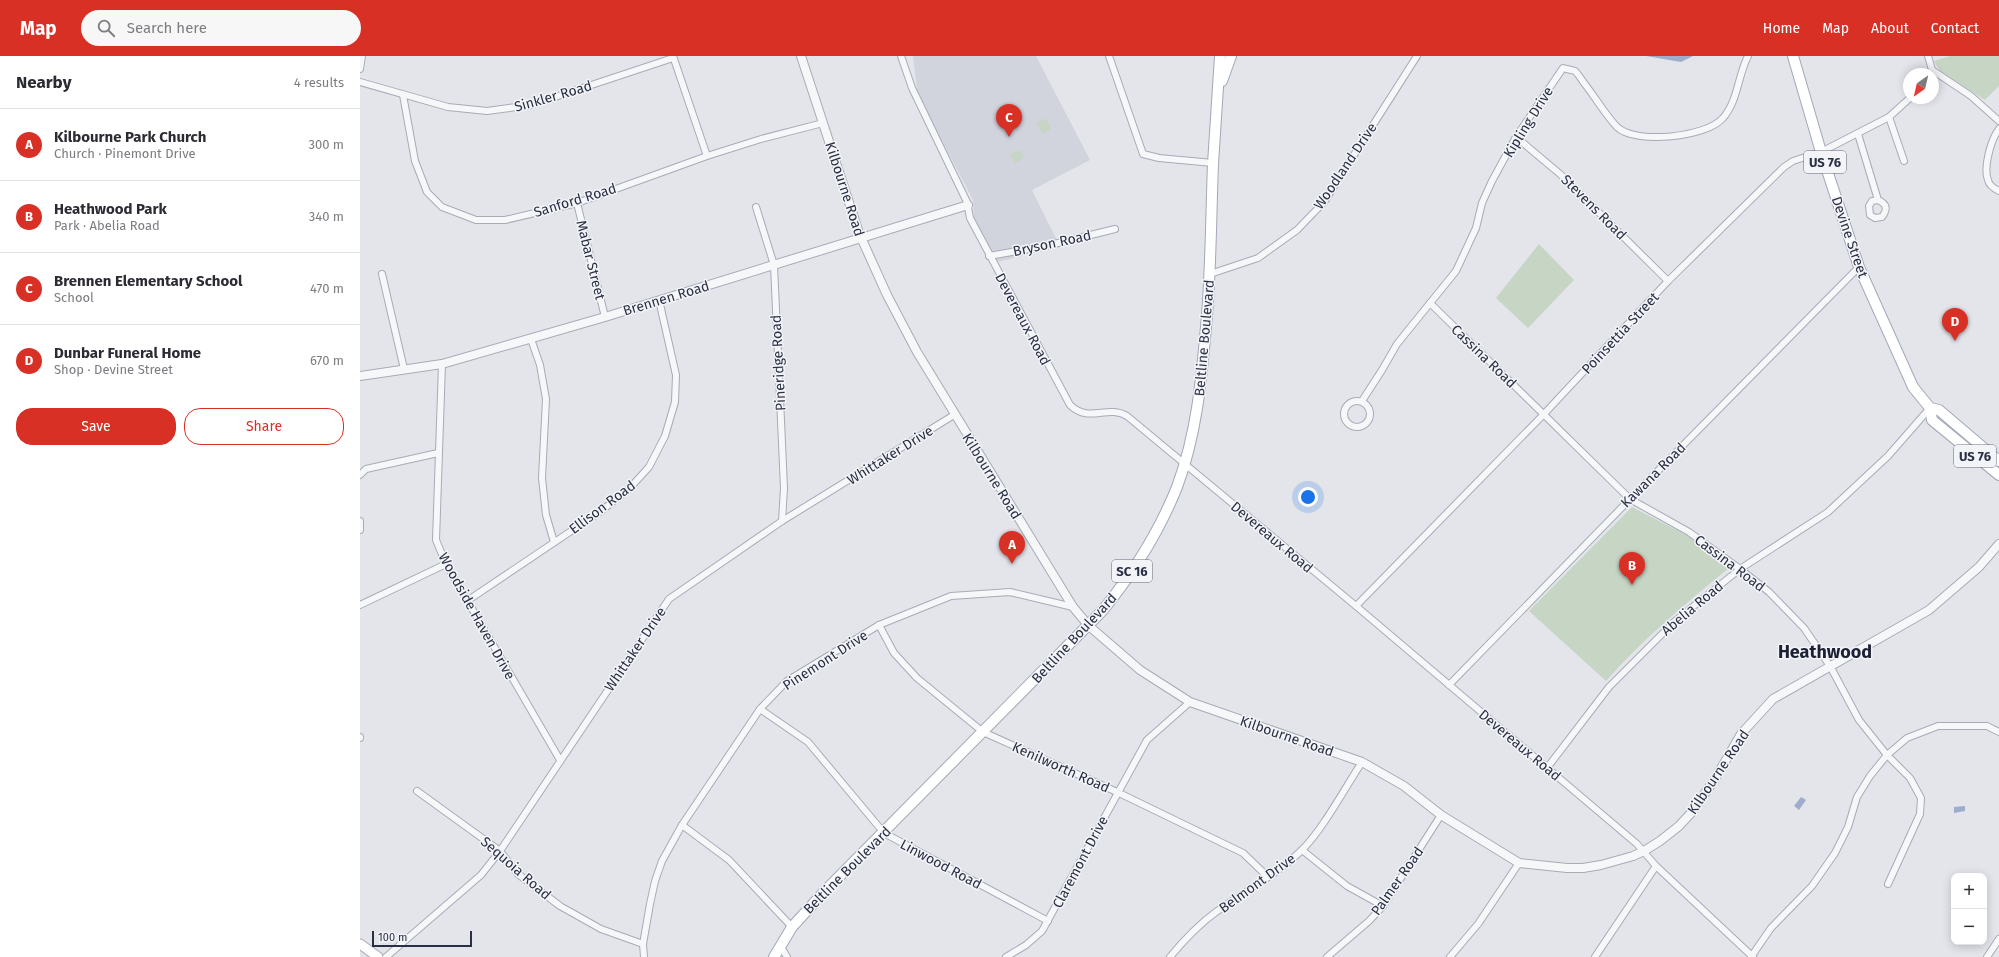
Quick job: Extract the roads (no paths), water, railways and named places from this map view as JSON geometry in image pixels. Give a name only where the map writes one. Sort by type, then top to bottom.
[{"type":"main road","name":"SC 16","points":[[1218,92],[1220,56]]},
{"type":"main road","name":"SC 16","points":[[1218,92],[1231,56]]},
{"type":"main road","name":"Devine Street","points":[[1793,56],[1859,267],[1913,387],[1930,408],[1932,420],[1999,474]]},
{"type":"main road","name":"Beltline Boulevard","points":[[774,957],[792,927],[823,893],[1089,626],[1118,592],[1150,543],[1168,508],[1184,463],[1200,395],[1210,274],[1218,92]]},
{"type":"main road","name":"Devine Street","points":[[1930,408],[1939,410],[1999,461]]},
{"type":"main road","points":[[1965,448],[1974,440]]},
{"type":"main road","points":[[360,944],[378,957]]},
{"type":"street","points":[[360,68],[362,56]]},
{"type":"street","name":"Kilbourne Road","points":[[801,56],[861,238],[902,324],[954,416],[1073,607],[1089,626],[1140,670],[1190,702],[1362,762],[1404,786],[1441,815],[1519,863],[1583,868],[1601,865],[1644,851],[1670,833],[1691,813],[1715,779],[1741,734],[1773,699],[1929,610],[1979,567],[1999,544]]},
{"type":"street","name":"Devereaux Road","points":[[901,56],[912,88],[968,205],[970,218],[1070,405],[1085,414],[1114,412],[1123,414],[1184,463],[1356,606],[1644,851],[1656,866],[1752,957]]},
{"type":"street","points":[[1109,56],[1143,154],[1159,158],[1214,163]]},
{"type":"street","name":"Woodland Drive","points":[[1210,274],[1258,258],[1302,224],[1324,202],[1417,56]]},
{"type":"street","name":"Kipling Drive","points":[[1362,401],[1397,344],[1456,271],[1476,228],[1482,203],[1516,136],[1563,68],[1575,72],[1618,128],[1632,135],[1685,135],[1707,129],[1718,123],[1730,108],[1748,56]]},
{"type":"street","points":[[1928,56],[1930,68]]},
{"type":"street","points":[[673,57],[707,156]]},
{"type":"street","name":"Sinkler Road","points":[[360,82],[448,107],[487,111],[531,105],[673,57]]},
{"type":"street","points":[[1939,77],[1971,96],[1999,121]]},
{"type":"street","name":"Sanford Road","points":[[403,95],[415,161],[427,192],[442,207],[476,220],[505,220],[577,203],[707,156],[761,139],[823,123]]},
{"type":"street","name":"Poinsettia Street","points":[[1356,606],[1544,414],[1668,281],[1784,167],[1793,161],[1822,152],[1858,134],[1889,117],[1903,104]]},
{"type":"street","points":[[1889,117],[1904,161]]},
{"type":"street","points":[[1999,129],[1994,135],[1987,164],[1988,180],[1994,188],[1999,191]]},
{"type":"street","points":[[1858,134],[1878,200]]},
{"type":"street","name":"Stevens Road","points":[[1516,136],[1560,174],[1668,281]]},
{"type":"street","name":"Mabar Street","points":[[577,203],[605,317]]},
{"type":"street","name":"Brennen Road","points":[[360,376],[442,364],[531,339],[968,205]]},
{"type":"street","name":"Pineridge Road","points":[[756,207],[774,264],[784,488],[782,521]]},
{"type":"street","name":"Bryson Road","points":[[989,256],[1046,246],[1115,229]]},
{"type":"street","name":"Kawana Road","points":[[1449,685],[1859,267]]},
{"type":"street","points":[[382,274],[404,369]]},
{"type":"street","name":"Ellison Road","points":[[467,601],[601,511],[629,489],[649,467],[665,436],[675,402],[676,374],[659,300]]},
{"type":"street","name":"Cassina Road","points":[[1430,303],[1630,499],[1689,532],[1740,569],[1769,592],[1804,628],[1830,666],[1859,720],[1887,755],[1910,778],[1921,798],[1920,814],[1888,884]]},
{"type":"street","points":[[531,339],[540,365],[546,399],[542,478],[546,515],[554,542]]},
{"type":"street","name":"Woodside Haven Drive","points":[[442,364],[436,540],[446,564],[560,760]]},
{"type":"street","points":[[1354,400],[1362,401],[1371,414],[1366,424],[1354,427],[1349,425],[1344,415],[1346,406],[1354,400]]},
{"type":"street","name":"Abelia Road","points":[[1547,768],[1591,709],[1629,665],[1696,603],[1740,569],[1828,512],[1888,456],[1930,408]]},
{"type":"street","name":"Whittaker Drive","points":[[386,957],[481,875],[500,851],[669,599],[782,521],[954,416]]},
{"type":"street","points":[[360,474],[366,469],[438,453]]},
{"type":"street","points":[[360,521],[360,530]]},
{"type":"street","points":[[360,605],[446,564]]},
{"type":"street","name":"Pinemont Drive","points":[[644,957],[643,944],[655,881],[662,861],[682,826],[760,709],[787,681],[879,625],[951,596],[1010,592],[1073,607]]},
{"type":"street","name":"Kenilworth Road","points":[[879,625],[894,653],[917,678],[984,732],[1117,792],[1243,853],[1268,877]]},
{"type":"street","name":"Claremont Drive","points":[[1006,957],[1026,945],[1042,931],[1117,792],[1148,740],[1190,702]]},
{"type":"street","name":"Linwood Road","points":[[760,709],[808,742],[884,833],[1048,921]]},
{"type":"street","points":[[1752,957],[1771,928],[1812,886],[1835,853],[1848,827],[1857,797],[1870,776],[1887,755],[1907,738],[1938,726],[1987,726],[1999,732]]},
{"type":"street","name":"Belmont Drive","points":[[1170,957],[1187,936],[1214,913],[1268,877],[1302,850],[1312,839],[1362,762]]},
{"type":"street","name":"Sequoia Road","points":[[417,791],[500,851],[518,874],[560,906],[600,929],[643,944]]},
{"type":"street","name":"Palmer Road","points":[[1328,957],[1369,921],[1383,906],[1441,815]]},
{"type":"street","points":[[682,826],[729,860],[792,927]]},
{"type":"street","points":[[1302,850],[1347,886],[1383,906]]},
{"type":"street","points":[[1450,957],[1478,924],[1519,863]]},
{"type":"street","points":[[1595,957],[1656,866]]},
{"type":"street","points":[[1987,957],[1999,939]]},
{"type":"street","points":[[780,945],[787,957]]},
{"type":"water","points":[[1646,56],[1693,56],[1681,62]]},
{"type":"water","points":[[1801,797],[1806,800],[1799,810],[1794,806]]},
{"type":"water","points":[[1965,806],[1965,811],[1954,813],[1954,807]]},
{"type":"place","name":"Brennen Elementary School","points":[[1009,137]]},
{"type":"place","name":"Dunbar Funeral Home","points":[[1955,341]]},
{"type":"place","name":"Kilbourne Park Church","points":[[1012,564]]},
{"type":"place","name":"Heathwood Park","points":[[1632,585]]},
{"type":"district","name":"Heathwood","points":[[1825,652]]}]
